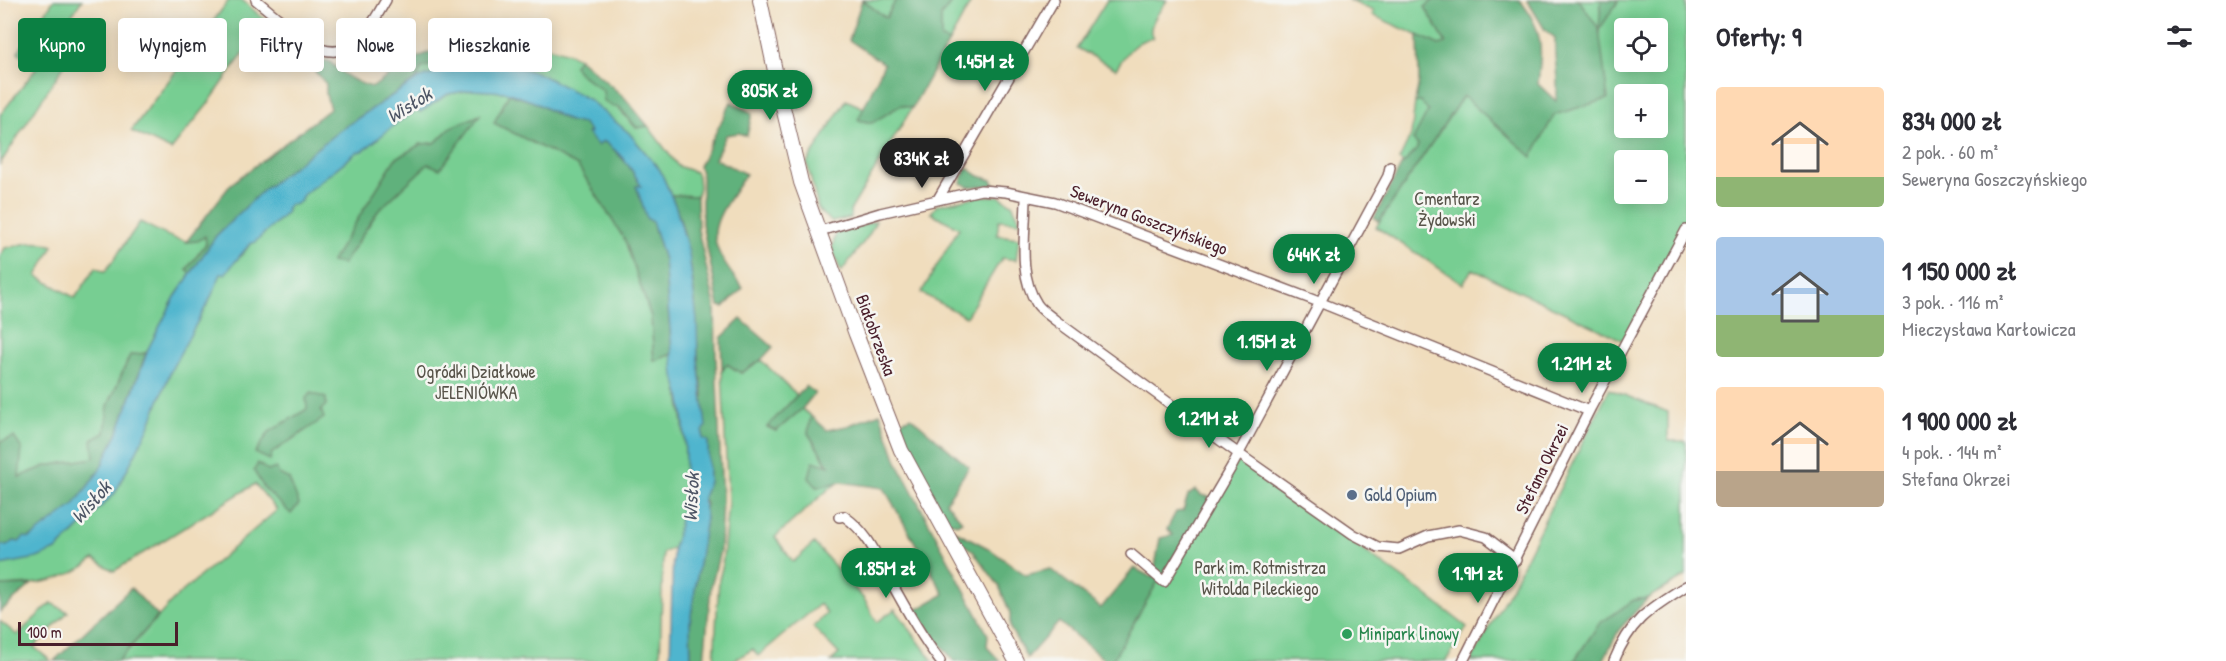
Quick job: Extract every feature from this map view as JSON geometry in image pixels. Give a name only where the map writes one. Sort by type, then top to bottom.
[{"type":"street","points":[[256,0],[309,44],[331,52],[343,50],[363,38],[386,0]]},
{"type":"street","name":"Białobrzeska","points":[[760,0],[780,99],[801,182],[856,334],[901,450],[1016,661]]},
{"type":"street","points":[[938,199],[1054,0]]},
{"type":"street","points":[[1131,555],[1164,582],[1239,454],[1388,176],[1390,167]]},
{"type":"street","name":"Seweryna Goszczyńskiego","points":[[820,231],[938,199],[981,190],[1006,192],[1055,202],[1319,302],[1589,411]]},
{"type":"street","points":[[1026,197],[1024,264],[1026,281],[1038,306],[1239,454],[1353,534],[1378,547],[1399,549],[1428,536],[1458,530],[1486,537],[1516,560]]},
{"type":"street","name":"Stefana Okrzei","points":[[1463,661],[1516,560],[1589,411],[1686,230]]},
{"type":"street","points":[[840,517],[844,516],[852,522],[872,544],[889,577],[940,661]]},
{"type":"street","points":[[1614,661],[1622,640],[1647,610],[1686,586]]},
{"type":"green space","points":[[54,0],[82,0],[70,18],[42,18]]},
{"type":"green space","points":[[229,0],[242,0],[263,18],[239,18],[239,60],[208,104],[171,150],[131,131],[175,72],[227,72],[227,18],[216,18]]},
{"type":"green space","points":[[862,0],[886,18],[896,0],[953,0],[941,16],[941,39],[949,42],[912,108],[901,105],[872,123],[858,120],[884,64],[849,40]]},
{"type":"green space","points":[[863,0],[896,0],[886,18]]},
{"type":"green space","points":[[953,0],[972,0],[949,42],[941,39],[941,16]]},
{"type":"green space","points":[[1107,0],[1167,0],[1152,24],[1153,38],[1136,45],[1116,69],[1077,48]]},
{"type":"green space","points":[[1348,0],[1434,0],[1425,7],[1446,43],[1439,45],[1372,15],[1374,11]]},
{"type":"green space","points":[[1434,0],[1520,0],[1534,21],[1540,40],[1538,84],[1556,101],[1555,38],[1545,30],[1527,0],[1579,0],[1599,29],[1601,0],[1619,0],[1599,30],[1608,99],[1554,115],[1532,157],[1463,96],[1379,222],[1374,218],[1401,166],[1416,151],[1418,145],[1413,140],[1428,111],[1421,102],[1415,102],[1419,81],[1418,35],[1439,45],[1446,43],[1425,7]]},
{"type":"green space","name":"Cmentarz Żydowski","points":[[1579,0],[1601,0],[1600,28],[1619,0],[1686,0],[1686,230],[1626,342],[1472,269],[1463,284],[1376,227],[1463,96],[1532,156],[1599,30]]},
{"type":"green space","points":[[552,48],[579,58],[574,65],[578,72],[603,91],[636,128],[648,126],[678,166],[695,172],[698,176],[699,187],[697,196],[671,195],[660,170],[629,133],[588,99],[417,79],[421,68],[428,66],[428,72],[552,72]]},
{"type":"green space","points":[[428,53],[428,66],[421,68],[417,79],[343,128],[262,191],[216,236],[191,274],[187,269],[206,244],[205,236],[198,241],[186,242],[231,184],[330,109],[326,84],[316,72],[324,72],[324,61],[329,61],[336,67],[336,72],[342,72],[360,83],[373,87],[393,72],[416,72],[416,58]]},
{"type":"green space","points":[[579,58],[625,98],[648,126],[637,128],[619,107],[613,107],[604,101],[603,91],[578,72],[574,65]]},
{"type":"green space","points":[[34,72],[60,72],[0,164],[0,115]]},
{"type":"green space","name":"Ogródki Działkowe JELENIÓWKA","points":[[472,90],[506,92],[509,94],[494,123],[578,166],[625,240],[651,317],[654,361],[672,354],[683,425],[685,461],[678,533],[673,548],[663,553],[660,661],[118,661],[176,597],[277,510],[255,484],[114,571],[94,559],[73,573],[50,581],[0,586],[0,565],[56,550],[115,493],[148,429],[172,368],[210,299],[221,273],[287,212],[286,209],[291,204],[399,121],[417,110],[420,112],[448,94]],"holes":[[[451,127],[428,163],[378,211],[343,264],[332,262],[395,159],[421,144],[435,143]]]},
{"type":"green space","points":[[509,94],[534,102],[569,121],[584,124],[598,145],[603,140],[631,168],[641,186],[664,260],[672,354],[654,361],[651,317],[625,240],[578,166],[494,123]]},
{"type":"green space","points":[[846,100],[864,108],[859,120],[871,123],[901,105],[912,108],[850,211],[851,218],[832,222],[818,208],[807,163]]},
{"type":"green space","points":[[731,102],[752,113],[747,136],[739,133],[726,135],[715,159],[746,174],[725,206],[715,230],[720,255],[743,288],[724,307],[719,306],[702,224],[702,177],[699,166]]},
{"type":"green space","points":[[1415,102],[1421,102],[1429,110],[1413,140],[1418,145],[1416,151],[1404,164],[1399,160],[1411,135]]},
{"type":"green space","points":[[480,115],[440,169],[428,164],[378,211],[343,264],[331,262],[395,159],[421,144],[435,143],[451,127]]},
{"type":"green space","points":[[966,167],[979,176],[992,180],[995,185],[967,187],[961,183]]},
{"type":"green space","points":[[671,195],[697,196],[698,230],[715,305],[722,498],[720,551],[711,587],[704,661],[691,661],[690,622],[706,518],[704,511],[706,504],[703,497],[709,482],[708,441],[703,439],[703,393],[698,362],[696,316],[689,254]]},
{"type":"green space","points":[[980,196],[999,196],[1012,204],[1021,222],[999,220],[997,235],[1019,238],[1016,260],[1002,258],[966,317],[921,293],[959,228],[931,213],[937,205]]},
{"type":"green space","points":[[876,221],[869,235],[841,272],[832,248],[836,233]]},
{"type":"green space","points":[[140,222],[181,240],[190,241],[205,235],[206,244],[187,269],[191,274],[175,297],[146,353],[130,356],[108,406],[105,433],[95,458],[46,466],[19,477],[0,442],[0,257],[5,248],[23,244],[41,243],[53,246],[37,276],[75,298],[96,267],[105,272]]},
{"type":"green space","points":[[741,319],[773,347],[761,360],[741,373],[727,364],[722,371],[721,338]]},
{"type":"green space","points":[[146,353],[118,432],[99,471],[74,505],[40,533],[19,542],[14,541],[7,546],[0,545],[0,442],[14,437],[22,449],[19,477],[46,466],[94,458],[92,440],[105,433],[108,406],[130,355]]},
{"type":"green space","points":[[761,360],[797,395],[768,426],[776,431],[802,409],[811,416],[808,433],[829,467],[817,487],[840,482],[830,488],[775,537],[793,562],[814,543],[864,599],[877,622],[895,609],[933,661],[831,661],[839,654],[813,627],[827,613],[820,604],[758,656],[753,649],[733,661],[714,661],[719,579],[728,502],[722,371],[727,364],[741,373]]},
{"type":"green space","points":[[806,386],[815,393],[802,409],[776,431],[767,427]]},
{"type":"green space","points":[[1609,389],[1668,412],[1668,441],[1686,441],[1686,576],[1648,598],[1634,600],[1599,624],[1574,661],[1471,661],[1511,588]]},
{"type":"green space","points":[[311,393],[326,398],[326,405],[321,410],[324,418],[272,453],[270,460],[255,453],[269,432],[307,409],[306,398]]},
{"type":"green space","points":[[880,413],[898,464],[988,635],[987,647],[1000,661],[954,661],[928,629],[916,610],[944,594],[884,488],[840,482],[817,487],[809,478],[813,461],[829,466],[808,433],[811,416],[827,430],[847,426]]},
{"type":"green space","points":[[911,417],[969,467],[946,502],[962,521],[957,524],[946,521],[899,422]]},
{"type":"green space","name":"Park im. Rotmistrza Witolda Pileckiego","points":[[1238,461],[1422,592],[1467,627],[1446,661],[1112,661],[1158,581]]},
{"type":"green space","points":[[258,463],[268,471],[276,468],[279,474],[289,479],[299,504],[291,514],[264,488],[254,471]]},
{"type":"green space","points":[[1196,490],[1201,495],[1213,498],[1158,581],[1112,661],[1106,661],[1059,622],[1027,658],[1010,628],[1010,613],[999,586],[973,551],[960,542],[952,529],[988,548],[1026,575],[1050,569],[1101,608],[1134,568],[1153,578],[1160,538],[1173,535],[1167,529],[1176,512],[1183,511],[1188,495]]},
{"type":"green space","points":[[31,585],[0,612],[0,586]]},
{"type":"green space","points":[[131,588],[158,616],[118,661],[54,661]]},
{"type":"green space","points":[[1648,598],[1619,630],[1603,661],[1574,661],[1599,624],[1634,600]]},
{"type":"green space","points":[[51,603],[68,612],[34,647],[51,661],[0,661],[0,621],[17,635]]},
{"type":"water","name":"Wisłok","points":[[439,72],[538,73],[588,99],[629,133],[660,170],[676,207],[689,253],[706,426],[703,439],[708,441],[709,482],[703,497],[706,518],[690,622],[691,661],[670,661],[673,548],[678,531],[684,487],[683,413],[674,376],[664,260],[652,221],[647,219],[636,186],[641,186],[620,155],[603,141],[598,146],[587,133],[590,132],[584,124],[569,121],[534,102],[506,92],[472,90],[448,94],[420,112],[417,110],[399,121],[363,151],[357,152],[304,194],[301,201],[294,205],[290,204],[286,209],[287,212],[250,244],[225,274],[221,274],[210,299],[172,368],[148,429],[115,493],[56,550],[37,558],[0,565],[0,545],[7,546],[14,541],[19,542],[24,537],[30,538],[74,505],[99,471],[118,432],[149,347],[175,297],[216,236],[262,191],[343,128],[417,79]]},
{"type":"place","name":"Gold Opium","points":[[1352,495]]},
{"type":"place","name":"Minipark linowy","points":[[1347,634]]}]
